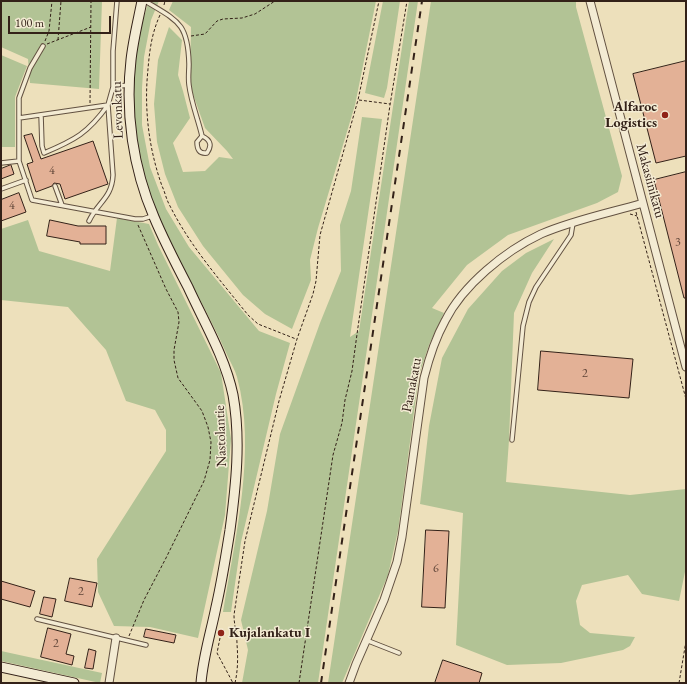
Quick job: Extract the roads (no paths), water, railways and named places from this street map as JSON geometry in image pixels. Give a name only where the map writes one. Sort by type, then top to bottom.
[{"type":"main road","name":"Levonkatu","points":[[142,1],[131,60],[129,106],[135,158],[142,185],[153,216]]},
{"type":"main road","name":"Nastolantie","points":[[153,216],[217,349],[227,374],[233,395],[236,419],[237,468],[233,504],[218,597],[200,683]]},
{"type":"main road","points":[[1,667],[74,683]]},
{"type":"main road","name":"Nastolantie","points":[[196,683],[202,669]]},
{"type":"street","name":"Makasiinikatu","points":[[590,1],[686,367]]},
{"type":"street","name":"Paanakatu","points":[[349,683],[392,580],[397,562],[402,537],[424,378],[430,356],[446,319],[457,302],[489,267],[522,244],[541,234],[573,223],[643,203]]},
{"type":"street","points":[[109,683],[116,638]]},
{"type":"lane","points":[[89,221],[94,211],[107,197],[113,185],[114,175],[108,105],[113,87],[113,51],[117,1]]},
{"type":"lane","points":[[145,1],[179,23],[186,36],[189,64],[189,87],[202,136],[209,140],[210,149],[207,153],[199,151],[197,147],[197,142],[202,136]]},
{"type":"lane","points":[[43,46],[24,82],[19,98],[19,161],[32,200],[135,219],[143,219],[153,216]]},
{"type":"lane","points":[[113,87],[129,85]]},
{"type":"lane","points":[[19,118],[108,105]]},
{"type":"lane","points":[[42,115],[42,146],[44,153],[60,147],[82,134],[97,120],[108,105]]},
{"type":"lane","points":[[1,163],[19,161]]},
{"type":"lane","points":[[1,189],[26,180]]},
{"type":"lane","points":[[55,186],[62,205]]},
{"type":"lane","points":[[512,440],[523,326],[529,302],[536,287],[571,235],[573,223]]},
{"type":"lane","points":[[36,619],[146,645]]},
{"type":"lane","points":[[366,640],[399,653]]},
{"type":"railway","points":[[321,683],[422,1]]},
{"type":"place","name":"Alfaroc Logistics","points":[[665,115]]},
{"type":"place","name":"Kujalankatu I","points":[[221,633]]}]
